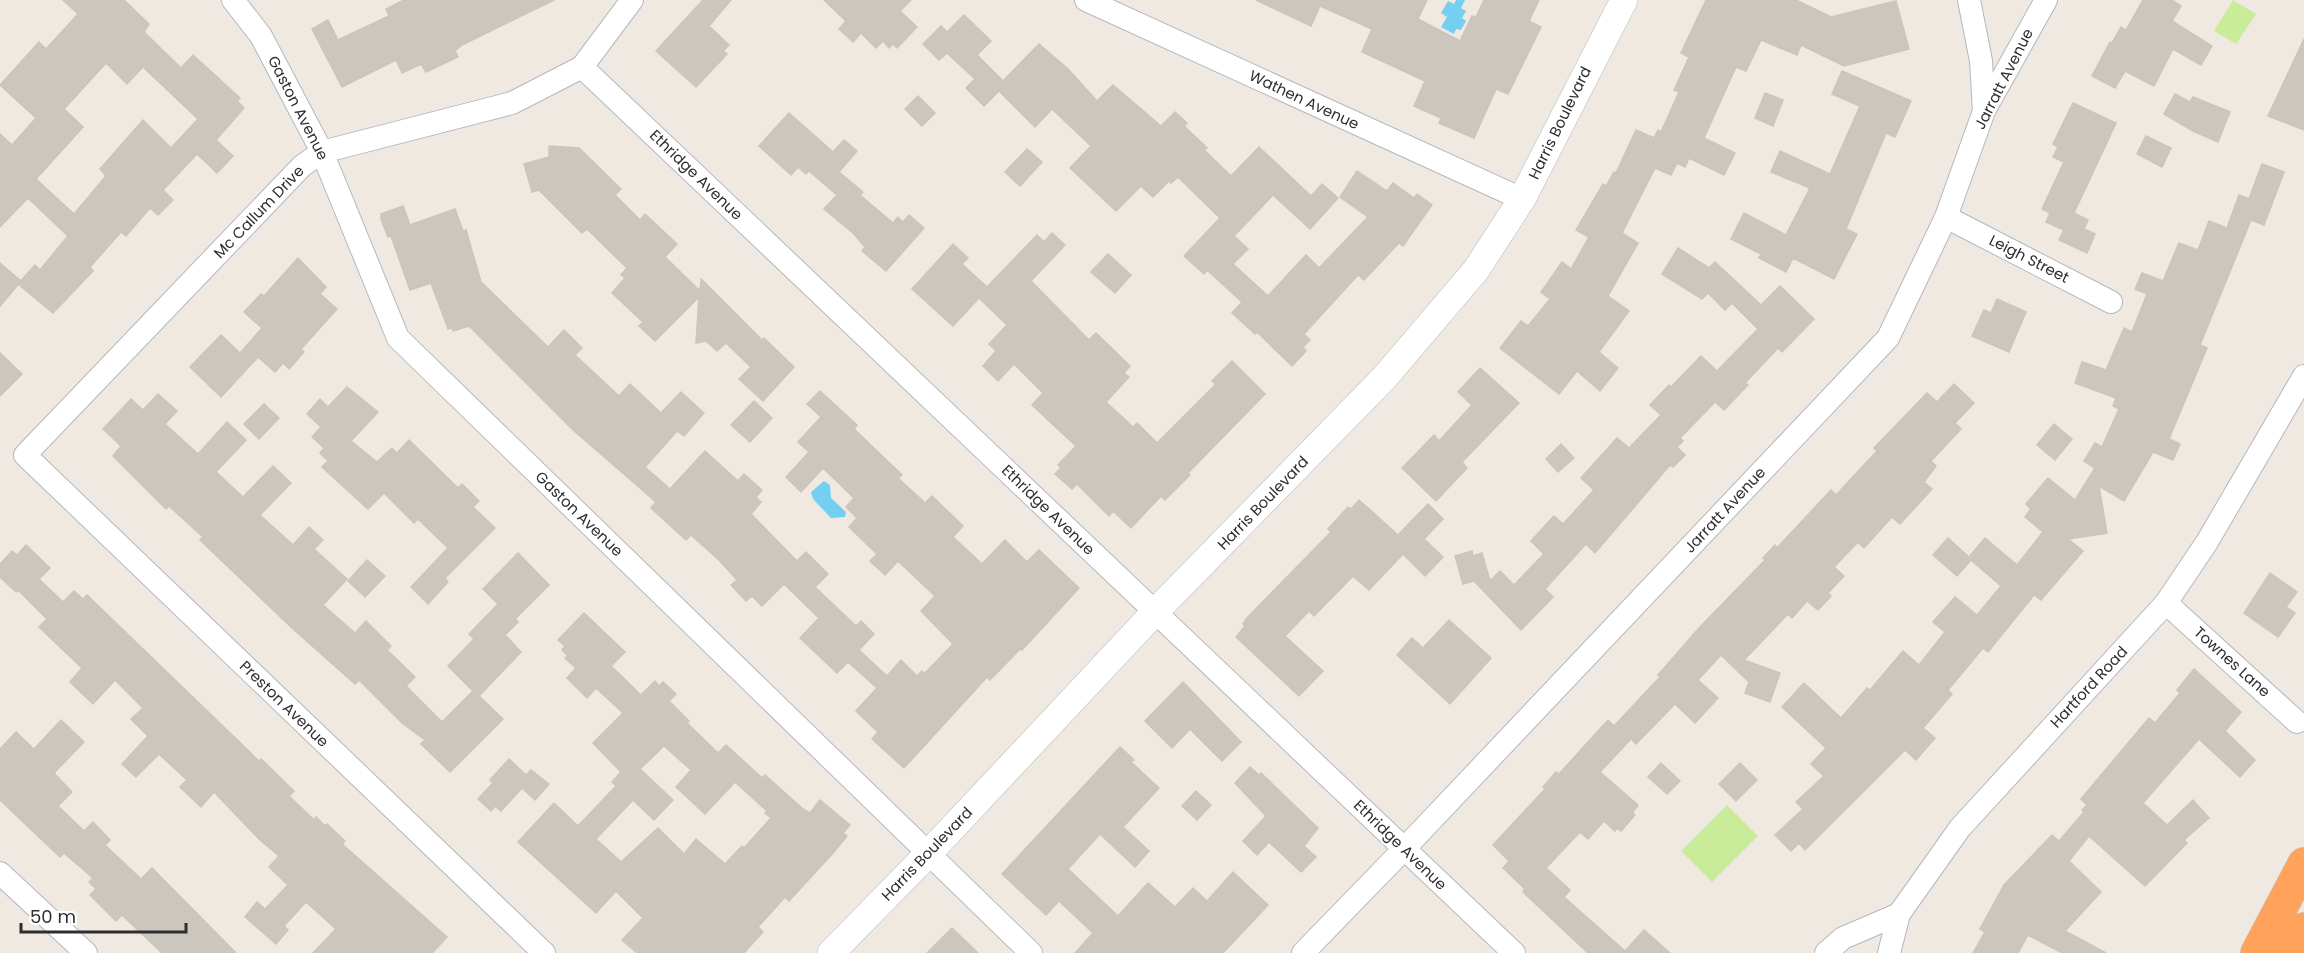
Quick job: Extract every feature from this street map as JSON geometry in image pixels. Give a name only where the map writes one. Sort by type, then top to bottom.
[{"type":"highway","points":[[2257,953],[2304,864]]},
{"type":"highway","points":[[2291,953],[2304,929]]},
{"type":"street","name":"Gaston Avenue","points":[[233,0],[261,36],[322,152],[398,338],[1032,953]]},
{"type":"street","name":"Mc Callum Drive","points":[[25,455],[302,166],[322,152],[512,103],[582,67],[632,0]]},
{"type":"street","name":"Wathen Avenue","points":[[1086,0],[1522,199]]},
{"type":"street","name":"Harris Boulevard","points":[[831,953],[928,854],[1155,612],[1385,377],[1476,270],[1522,199],[1624,0]]},
{"type":"street","points":[[1969,0],[1981,61],[1984,111]]},
{"type":"street","name":"Jarratt Avenue","points":[[1303,953],[1888,338],[1946,216],[1984,111],[2046,0]]},
{"type":"street","name":"Ethridge Avenue","points":[[582,67],[1514,953]]},
{"type":"street","name":"Leigh Street","points":[[1946,216],[2111,302]]},
{"type":"street","name":"Hartford Road","points":[[1899,914],[1960,828],[2166,603],[2207,542],[2304,375]]},
{"type":"street","name":"Preston Avenue","points":[[25,455],[544,953]]},
{"type":"street","name":"Townes Lane","points":[[2166,603],[2297,722]]},
{"type":"street","points":[[0,873],[75,949]]},
{"type":"street","points":[[1826,953],[1843,938],[1899,914]]},
{"type":"street","points":[[1889,953],[1899,914]]},
{"type":"green space","points":[[2233,0],[2256,14],[2236,44],[2214,31]]},
{"type":"green space","points":[[1727,805],[1758,836],[1712,882],[1681,851]]},
{"type":"water","points":[[1456,0],[1465,0],[1461,8],[1466,11],[1462,18],[1466,21],[1461,30],[1456,29],[1454,34],[1441,27],[1447,17],[1441,13],[1448,1],[1454,4]]},
{"type":"water","points":[[824,481],[830,485],[831,498],[846,512],[845,517],[831,518],[813,499],[811,492]]},
{"type":"building","points":[[63,0],[124,0],[149,24],[144,32],[181,68],[193,55],[240,98],[237,101],[244,108],[216,140],[233,156],[217,173],[197,154],[163,190],[173,200],[158,215],[150,208],[126,236],[121,232],[90,267],[93,271],[53,313],[18,284],[35,265],[40,270],[68,236],[28,198],[0,227],[0,134],[12,145],[36,118],[0,85],[39,42],[46,49],[78,14]],"holes":[[[106,63],[127,84],[143,67],[198,119],[171,148],[143,120],[100,169],[106,176],[74,214],[36,179],[83,127],[64,109]]]},
{"type":"building","points":[[404,0],[554,0],[462,45],[455,51],[458,57],[426,72],[421,64],[402,73],[396,60],[342,87],[312,29],[328,20],[338,40],[389,16],[386,9]]},
{"type":"building","points":[[703,0],[731,0],[709,26],[729,45],[723,51],[727,54],[696,87],[656,51]]},
{"type":"building","points":[[824,0],[911,0],[900,11],[917,27],[897,48],[893,44],[889,48],[883,41],[876,48],[861,33],[853,42],[839,29],[846,21]]},
{"type":"building","points":[[1256,0],[1427,0],[1418,19],[1460,41],[1472,16],[1476,17],[1484,0],[1539,0],[1529,21],[1541,27],[1508,94],[1496,89],[1474,138],[1439,123],[1441,118],[1414,106],[1425,81],[1362,52],[1372,29],[1320,6],[1311,26]]},
{"type":"building","points":[[1706,0],[1796,0],[1831,17],[1896,1],[1909,49],[1844,66],[1801,45],[1797,55],[1761,40],[1746,71],[1736,67],[1704,138],[1735,153],[1724,175],[1689,158],[1685,167],[1677,163],[1671,175],[1655,168],[1622,233],[1638,243],[1608,296],[1629,311],[1599,352],[1618,368],[1600,391],[1577,371],[1559,394],[1500,348],[1521,321],[1528,326],[1550,299],[1541,292],[1562,262],[1571,269],[1589,237],[1576,230],[1603,184],[1606,186],[1614,172],[1616,173],[1636,130],[1654,138],[1658,130],[1661,132],[1679,92],[1674,90],[1689,57],[1681,53]]},
{"type":"building","points":[[2143,0],[2172,0],[2181,6],[2172,21],[2212,46],[2201,65],[2173,49],[2154,86],[2125,71],[2115,88],[2092,76],[2110,42],[2112,43],[2121,27],[2126,30]]},
{"type":"building","points":[[964,15],[991,41],[977,55],[1003,81],[1039,44],[1068,69],[1097,101],[1113,85],[1161,126],[1175,112],[1187,123],[1184,126],[1207,148],[1204,150],[1231,176],[1259,147],[1311,196],[1322,184],[1338,198],[1310,229],[1273,195],[1234,236],[1248,249],[1233,264],[1268,296],[1306,255],[1319,268],[1368,217],[1340,197],[1357,171],[1387,191],[1393,183],[1414,198],[1417,194],[1432,205],[1403,246],[1399,243],[1364,280],[1358,275],[1304,334],[1310,340],[1303,347],[1306,351],[1292,366],[1257,332],[1255,334],[1232,313],[1242,302],[1207,270],[1204,274],[1184,256],[1220,218],[1178,177],[1171,183],[1169,181],[1153,197],[1141,186],[1116,211],[1070,168],[1091,146],[1052,109],[1035,127],[999,91],[984,106],[966,88],[975,79],[947,53],[939,60],[923,44],[941,26],[947,32]]},
{"type":"building","points":[[2304,39],[2304,130],[2268,116]]},
{"type":"building","points":[[1842,71],[1911,101],[1895,137],[1886,133],[1846,229],[1857,234],[1834,279],[1793,258],[1786,272],[1759,258],[1761,254],[1731,239],[1744,213],[1786,235],[1810,188],[1771,172],[1780,151],[1830,174],[1860,106],[1832,94]]},
{"type":"building","points":[[1765,93],[1783,100],[1773,126],[1755,118]]},
{"type":"building","points":[[2175,94],[2190,102],[2193,97],[2230,112],[2218,142],[2164,114]]},
{"type":"building","points":[[918,96],[935,113],[922,126],[905,109]]},
{"type":"building","points":[[2073,103],[2116,123],[2074,213],[2088,220],[2084,229],[2095,234],[2087,253],[2059,240],[2064,230],[2046,222],[2050,213],[2042,209],[2064,162],[2053,157],[2058,147],[2053,144]]},
{"type":"building","points":[[789,113],[833,152],[844,140],[857,151],[839,172],[863,192],[860,195],[893,223],[898,217],[903,222],[909,215],[924,228],[886,271],[862,251],[865,247],[853,233],[824,209],[837,195],[809,171],[806,174],[798,167],[791,175],[759,146]]},
{"type":"building","points":[[2146,136],[2171,148],[2162,167],[2137,154]]},
{"type":"building","points":[[549,146],[579,148],[621,189],[615,195],[640,220],[645,214],[677,244],[665,257],[700,291],[701,279],[762,340],[764,338],[794,367],[763,401],[739,379],[751,367],[726,343],[717,351],[706,341],[696,343],[699,297],[655,341],[639,326],[643,322],[612,293],[625,278],[621,275],[627,268],[587,229],[582,233],[539,190],[532,192],[524,164],[549,157]]},
{"type":"building","points":[[1027,149],[1042,162],[1020,186],[1005,172]]},
{"type":"building","points":[[2262,164],[2284,172],[2264,225],[2251,220],[2200,345],[2207,348],[2169,439],[2180,444],[2173,460],[2153,452],[2124,501],[2099,486],[2107,533],[2068,539],[2083,551],[2041,600],[2034,595],[1988,652],[1983,648],[1948,690],[1952,694],[1923,728],[1935,738],[1916,760],[1905,750],[1805,850],[1799,843],[1791,851],[1775,835],[1803,809],[1796,802],[1824,776],[1811,764],[1826,748],[1782,707],[1804,683],[1841,718],[1867,688],[1870,690],[1903,651],[1919,665],[1945,632],[1933,622],[1955,597],[1977,615],[2001,586],[1971,560],[1957,576],[1933,555],[1948,538],[1969,557],[1985,538],[2017,565],[2043,532],[2025,517],[2031,509],[2026,504],[2048,478],[2075,500],[2095,468],[2084,461],[2095,443],[2102,447],[2119,409],[2113,406],[2116,398],[2075,383],[2082,362],[2106,370],[2124,328],[2132,332],[2147,294],[2135,289],[2142,273],[2163,281],[2179,243],[2198,250],[2209,221],[2227,228],[2239,195],[2249,199]]},
{"type":"building","points":[[403,206],[410,225],[455,209],[463,231],[466,230],[481,282],[548,347],[564,330],[582,348],[575,355],[619,396],[630,384],[661,413],[681,392],[704,413],[684,436],[677,431],[645,467],[670,489],[705,451],[738,481],[744,474],[762,490],[756,497],[761,502],[751,514],[797,561],[806,552],[828,574],[815,587],[856,626],[861,621],[874,634],[859,650],[887,676],[901,660],[917,676],[922,671],[924,674],[953,644],[921,611],[935,596],[898,561],[885,575],[870,561],[877,554],[849,527],[857,518],[846,507],[854,498],[823,468],[801,492],[786,477],[809,452],[798,442],[821,417],[807,404],[820,391],[857,425],[854,429],[902,475],[898,478],[925,503],[932,496],[963,526],[953,537],[982,564],[1005,540],[1027,562],[1039,550],[1079,588],[1022,650],[1020,649],[990,680],[987,677],[904,768],[872,739],[878,732],[856,711],[877,688],[848,662],[837,673],[800,638],[819,618],[784,584],[762,606],[752,596],[746,601],[731,585],[737,580],[720,561],[691,535],[686,540],[651,508],[656,502],[572,429],[469,326],[453,331],[453,328],[448,329],[431,283],[410,290],[391,236],[388,237],[381,219],[381,214]]},
{"type":"building","points":[[1052,233],[1065,245],[1031,281],[1089,340],[1096,333],[1130,366],[1124,373],[1129,377],[1106,402],[1133,427],[1137,423],[1157,443],[1216,384],[1212,381],[1232,361],[1265,394],[1165,500],[1161,496],[1131,528],[1113,511],[1109,516],[1077,484],[1072,489],[1055,474],[1061,468],[1058,465],[1076,446],[1032,405],[1043,393],[1014,364],[998,381],[983,366],[996,351],[989,344],[1007,325],[979,298],[953,326],[912,289],[953,244],[968,258],[962,264],[987,287],[1037,235],[1044,242]]},
{"type":"building","points":[[1678,248],[1709,268],[1715,262],[1761,305],[1780,286],[1814,319],[1782,352],[1778,348],[1745,383],[1748,385],[1724,410],[1715,402],[1680,438],[1683,441],[1677,447],[1685,455],[1673,467],[1670,465],[1595,553],[1586,544],[1545,589],[1553,597],[1521,630],[1474,581],[1463,584],[1455,556],[1472,551],[1473,556],[1482,553],[1490,581],[1500,571],[1514,585],[1544,554],[1531,541],[1554,516],[1563,524],[1594,490],[1581,478],[1617,438],[1629,448],[1661,415],[1650,405],[1669,385],[1671,387],[1701,356],[1717,371],[1758,329],[1732,303],[1725,310],[1708,293],[1702,299],[1662,274]]},
{"type":"building","points":[[1108,254],[1131,275],[1115,293],[1091,272]]},
{"type":"building","points":[[298,258],[326,287],[320,294],[337,309],[301,349],[304,352],[289,369],[283,363],[275,372],[258,357],[221,397],[190,367],[221,335],[240,353],[262,328],[244,312],[261,294],[264,296]]},
{"type":"building","points":[[0,263],[21,281],[0,306]]},
{"type":"building","points":[[1997,299],[2026,312],[2009,352],[1972,336],[1984,310],[1991,313]]},
{"type":"building","points":[[0,353],[22,374],[0,396]]},
{"type":"building","points":[[1480,368],[1519,403],[1462,462],[1467,468],[1436,501],[1402,468],[1434,435],[1439,441],[1472,405],[1458,392]]},
{"type":"building","points":[[1954,384],[1974,403],[1955,423],[1961,429],[1931,461],[1936,466],[1924,482],[1932,489],[1900,524],[1892,517],[1864,548],[1858,542],[1834,567],[1844,576],[1828,593],[1831,596],[1818,610],[1807,601],[1792,618],[1788,614],[1744,660],[1780,673],[1770,702],[1745,693],[1749,682],[1721,655],[1698,680],[1718,698],[1695,723],[1675,704],[1636,744],[1631,739],[1600,772],[1638,805],[1632,813],[1635,815],[1621,831],[1617,828],[1615,831],[1604,821],[1588,839],[1580,832],[1546,868],[1570,890],[1564,897],[1625,951],[1644,930],[1670,953],[1588,953],[1523,892],[1525,889],[1503,868],[1509,861],[1493,845],[1545,789],[1543,787],[1556,772],[1559,774],[1608,720],[1614,726],[1660,677],[1658,675],[1699,628],[1765,560],[1763,558],[1775,545],[1777,548],[1831,490],[1836,495],[1877,451],[1874,448],[1927,393],[1937,402]]},
{"type":"building","points":[[347,387],[378,412],[351,441],[377,462],[392,448],[397,453],[409,440],[458,488],[462,484],[479,501],[473,507],[495,528],[445,578],[448,582],[428,604],[411,587],[448,548],[418,519],[414,523],[384,493],[368,509],[322,467],[328,461],[320,453],[324,448],[312,437],[321,427],[307,414],[320,399],[328,407]]},
{"type":"building","points":[[158,394],[177,411],[165,424],[198,454],[227,422],[246,440],[216,472],[243,497],[273,466],[291,483],[260,515],[293,545],[309,527],[323,540],[314,549],[347,579],[323,605],[355,633],[366,621],[391,646],[387,650],[415,677],[406,686],[442,722],[473,691],[448,666],[474,639],[469,634],[498,604],[483,589],[518,553],[549,585],[515,619],[518,622],[505,635],[521,652],[479,696],[503,719],[450,772],[421,744],[425,740],[402,723],[359,680],[355,684],[292,628],[200,540],[203,537],[169,506],[166,509],[113,456],[121,446],[103,429],[131,399],[143,410]]},
{"type":"building","points":[[754,401],[772,418],[750,442],[731,425]]},
{"type":"building","points":[[264,404],[279,418],[259,439],[244,424]]},
{"type":"building","points":[[2054,424],[2072,439],[2055,460],[2037,445]]},
{"type":"building","points":[[1561,444],[1574,458],[1558,472],[1546,459]]},
{"type":"building","points":[[1359,500],[1398,535],[1428,504],[1443,519],[1424,539],[1443,557],[1425,576],[1403,554],[1369,590],[1353,576],[1314,616],[1309,611],[1285,636],[1323,671],[1299,696],[1236,637],[1245,626],[1243,624],[1246,619],[1331,532],[1328,529],[1348,507],[1351,509]]},
{"type":"building","points":[[26,545],[50,568],[39,579],[63,602],[74,591],[83,599],[87,595],[259,761],[261,759],[294,791],[289,796],[314,820],[316,817],[325,826],[327,824],[345,841],[342,844],[447,937],[432,953],[313,953],[336,929],[306,902],[284,926],[288,930],[276,944],[245,917],[257,902],[265,909],[288,885],[269,867],[279,856],[260,840],[214,792],[201,807],[180,787],[187,780],[159,754],[136,777],[122,764],[148,736],[131,719],[143,708],[115,680],[93,704],[70,682],[82,668],[39,627],[47,619],[18,590],[16,592],[0,577],[0,564],[12,551],[17,555]]},
{"type":"building","points":[[367,560],[385,576],[365,597],[348,581]]},
{"type":"building","points":[[2270,573],[2297,592],[2286,607],[2295,613],[2278,637],[2244,613]]},
{"type":"building","points":[[584,613],[625,652],[611,666],[641,695],[655,681],[659,686],[663,682],[676,694],[669,701],[689,721],[687,723],[718,753],[726,745],[762,778],[765,775],[803,809],[810,813],[820,800],[850,825],[843,833],[847,836],[834,852],[789,901],[785,897],[758,927],[763,932],[744,953],[637,953],[622,940],[643,918],[616,891],[596,913],[518,842],[554,803],[578,826],[616,786],[612,782],[621,772],[593,743],[623,713],[596,688],[587,698],[567,678],[576,668],[565,658],[568,656],[562,650],[565,646],[558,640]],"holes":[[[664,746],[691,770],[676,787],[705,814],[735,782],[767,811],[765,813],[771,818],[744,848],[742,846],[725,864],[696,839],[684,854],[658,828],[621,862],[596,839],[633,800],[654,820],[673,800],[640,769]]]},
{"type":"building","points":[[1449,620],[1491,658],[1450,704],[1397,655],[1412,638],[1423,648]]},
{"type":"building","points":[[2194,669],[2241,712],[2225,731],[2255,760],[2240,777],[2199,739],[2143,803],[2167,825],[2193,800],[2209,818],[2184,840],[2187,843],[2145,886],[2089,836],[2069,861],[2101,892],[2065,931],[2106,953],[2062,953],[2028,935],[2018,953],[1973,953],[1985,932],[1980,929],[2004,885],[2052,835],[2059,841],[2084,812],[2082,810],[2087,805],[2081,799],[2149,718],[2155,723],[2180,693],[2177,690]]},
{"type":"building","points":[[1183,682],[1241,742],[1222,761],[1190,729],[1172,748],[1145,721]]},
{"type":"building","points":[[61,720],[84,742],[54,773],[72,792],[58,806],[84,831],[93,822],[110,840],[105,845],[141,879],[152,868],[236,953],[162,953],[122,915],[116,921],[90,895],[96,889],[89,882],[93,878],[64,853],[60,857],[0,800],[0,749],[16,732],[34,749]]},
{"type":"building","points":[[1120,747],[1134,760],[1131,762],[1159,788],[1123,827],[1149,851],[1135,867],[1100,834],[1068,869],[1118,916],[1148,883],[1175,907],[1193,888],[1207,901],[1233,872],[1268,905],[1223,953],[1075,953],[1093,933],[1059,901],[1046,915],[1002,874]]},
{"type":"building","points":[[509,759],[526,775],[531,770],[549,784],[535,800],[522,788],[501,811],[495,806],[491,811],[478,799],[493,783],[490,780]]},
{"type":"building","points":[[1661,763],[1680,781],[1667,794],[1648,777]]},
{"type":"building","points":[[1740,763],[1757,780],[1736,801],[1719,784]]},
{"type":"building","points":[[1250,767],[1259,775],[1261,773],[1318,828],[1304,846],[1316,857],[1301,872],[1269,842],[1257,855],[1243,841],[1266,816],[1235,783]]},
{"type":"building","points":[[1196,791],[1211,805],[1197,820],[1182,806]]},
{"type":"building","points":[[952,928],[978,953],[927,953]]}]
